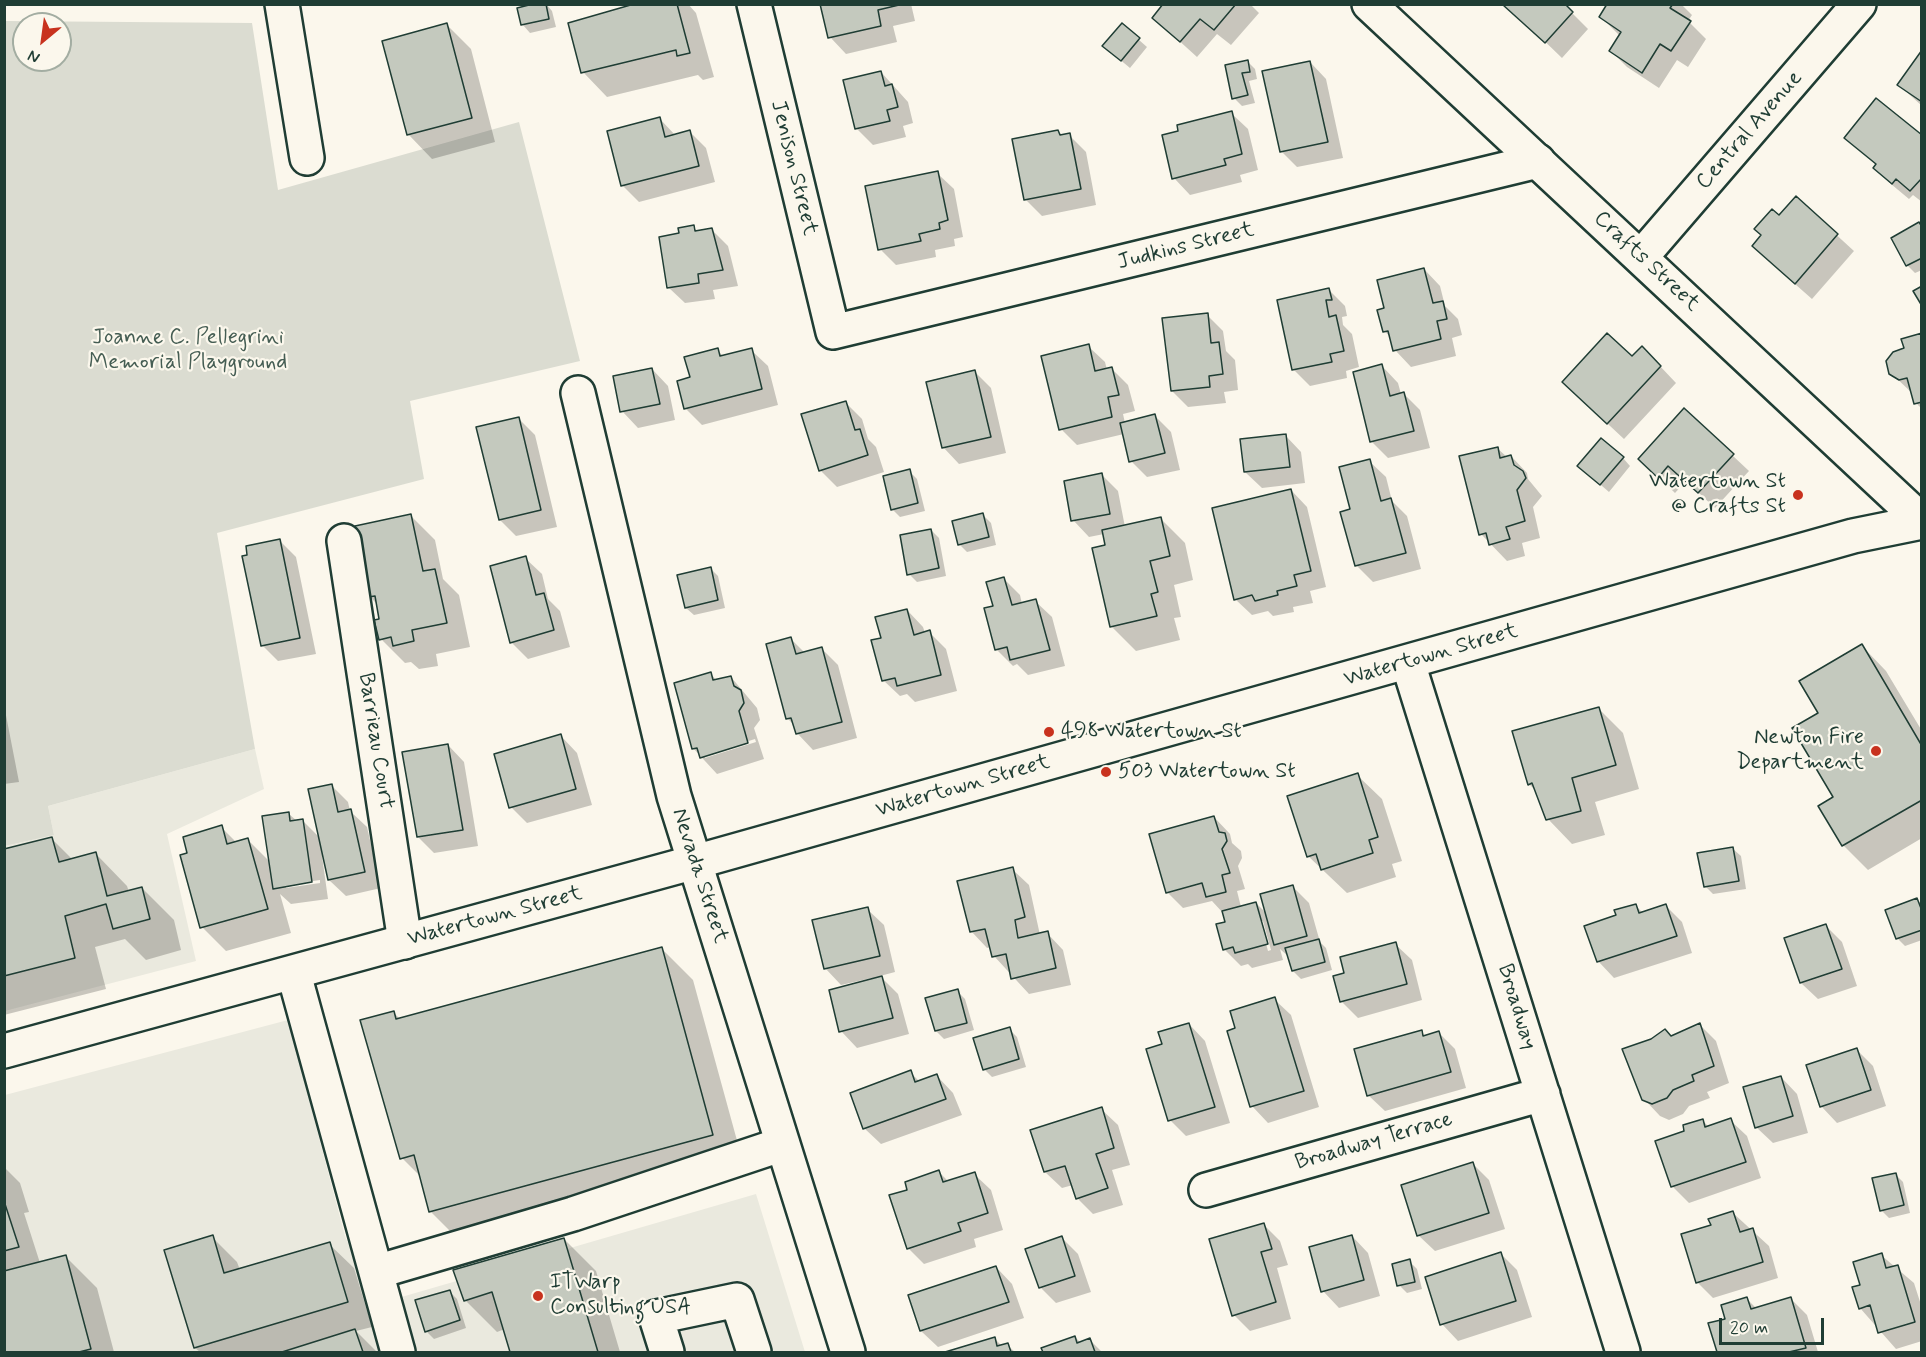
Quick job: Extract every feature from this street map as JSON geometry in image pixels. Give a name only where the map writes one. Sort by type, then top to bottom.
[{"type":"street","points":[[282,4],[307,158]]},
{"type":"street","name":"Jenison Street","points":[[754,4],[833,332]]},
{"type":"street","name":"Crafts Street","points":[[1369,4],[1922,521]]},
{"type":"street","name":"Central Avenue","points":[[1641,257],[1859,4]]},
{"type":"street","name":"Judkins Street","points":[[833,332],[1538,161]]},
{"type":"street","name":"Nevada Street","points":[[578,393],[674,796],[848,1353]]},
{"type":"street","name":"Watertown Street","points":[[4,1051],[294,974],[1408,663],[1853,536],[1922,521]]},
{"type":"street","name":"Barrieau Court","points":[[344,541],[405,942]]},
{"type":"street","name":"Broadway","points":[[1408,663],[1623,1353]]},
{"type":"street","points":[[294,974],[399,1353]]},
{"type":"street","name":"Broadway Terrace","points":[[1206,1190],[1543,1095]]},
{"type":"street","points":[[376,1272],[573,1214],[783,1144]]},
{"type":"street","points":[[667,1353],[656,1317],[737,1300],[754,1353]]},
{"type":"shaded area","points":[[255,749],[264,789],[167,834],[196,961],[5,1011],[5,846],[54,835],[48,806]]},
{"type":"shaded area","points":[[288,1020],[345,1236],[374,1305],[756,1194],[805,1352],[5,1352],[5,1095]]},
{"type":"green space","name":"Joanne C. Pellegrini Memorial Playground","points":[[5,21],[12,21],[12,72],[72,72],[72,22],[252,23],[278,190],[519,122],[580,361],[410,401],[424,479],[217,533],[255,749],[48,806],[54,835],[5,846]]},
{"type":"building","points":[[546,4],[549,19],[521,25],[517,8]]},
{"type":"building","points":[[634,4],[677,4],[690,53],[677,56],[676,50],[581,73],[568,23]]},
{"type":"building","points":[[820,4],[899,5],[878,10],[881,26],[828,38]]},
{"type":"building","points":[[1163,4],[1236,4],[1214,30],[1200,19],[1180,42],[1152,18]]},
{"type":"building","points":[[1565,4],[1573,12],[1545,43],[1503,5]]},
{"type":"building","points":[[1607,4],[1673,4],[1670,8],[1691,21],[1671,51],[1660,44],[1642,73],[1609,51],[1621,32],[1599,17]]},
{"type":"building","points":[[447,23],[472,118],[407,135],[382,41]]},
{"type":"building","points":[[1122,23],[1140,38],[1121,61],[1102,46]]},
{"type":"building","points":[[1922,50],[1922,102],[1897,85]]},
{"type":"building","points":[[1248,60],[1250,72],[1242,73],[1248,95],[1232,99],[1225,65]]},
{"type":"building","points":[[1310,61],[1328,142],[1280,152],[1262,71]]},
{"type":"building","points":[[881,71],[885,86],[892,84],[898,107],[887,110],[890,121],[855,129],[843,80]]},
{"type":"building","points":[[1876,98],[1922,135],[1922,178],[1910,191],[1896,179],[1892,184],[1873,168],[1876,164],[1844,138]]},
{"type":"building","points":[[1232,111],[1242,154],[1224,159],[1226,165],[1172,179],[1162,135],[1178,131],[1177,125]]},
{"type":"building","points":[[660,117],[665,137],[690,130],[699,166],[621,186],[607,131]]},
{"type":"building","points":[[1058,130],[1060,135],[1070,133],[1081,189],[1024,200],[1012,139]]},
{"type":"building","points":[[938,171],[948,220],[939,223],[940,229],[919,234],[921,241],[878,250],[865,186]]},
{"type":"building","points":[[1796,196],[1838,234],[1795,284],[1752,246],[1761,235],[1754,229],[1772,209],[1779,215]]},
{"type":"building","points":[[1919,222],[1922,227],[1922,258],[1906,266],[1891,238]]},
{"type":"building","points":[[694,225],[695,231],[712,228],[723,270],[698,274],[699,283],[667,288],[659,237],[679,233],[678,228]]},
{"type":"building","points":[[1424,268],[1433,303],[1443,301],[1447,319],[1437,321],[1441,339],[1393,351],[1388,331],[1383,332],[1377,310],[1384,308],[1377,280]]},
{"type":"building","points":[[1922,286],[1922,306],[1913,291]]},
{"type":"building","points":[[1329,288],[1332,300],[1326,300],[1329,317],[1336,315],[1344,351],[1330,354],[1332,362],[1292,370],[1277,300]]},
{"type":"building","points":[[1208,313],[1211,343],[1219,342],[1223,374],[1209,376],[1210,387],[1171,391],[1162,318]]},
{"type":"building","points":[[1607,333],[1632,356],[1642,346],[1661,366],[1607,424],[1562,382]]},
{"type":"building","points":[[1922,333],[1922,402],[1914,404],[1907,378],[1899,380],[1889,374],[1886,361],[1893,352],[1904,348],[1901,339]]},
{"type":"building","points":[[1089,344],[1095,371],[1112,367],[1119,395],[1108,397],[1112,417],[1059,430],[1041,356]]},
{"type":"building","points":[[718,348],[720,356],[752,348],[762,389],[684,409],[677,381],[690,377],[684,357]]},
{"type":"building","points":[[1382,364],[1390,396],[1404,392],[1414,431],[1370,442],[1353,372]]},
{"type":"building","points":[[652,368],[660,404],[620,412],[613,376]]},
{"type":"building","points":[[975,370],[991,437],[942,448],[926,382]]},
{"type":"building","points":[[846,401],[855,430],[860,429],[868,455],[819,471],[801,414]]},
{"type":"building","points":[[1684,408],[1734,454],[1698,493],[1668,466],[1658,478],[1638,459]]},
{"type":"building","points":[[1155,414],[1165,453],[1129,462],[1120,423]]},
{"type":"building","points":[[519,417],[541,510],[499,520],[476,427]]},
{"type":"building","points":[[1286,434],[1290,467],[1244,472],[1240,439]]},
{"type":"building","points":[[1601,438],[1624,457],[1600,485],[1577,466]]},
{"type":"building","points":[[1498,447],[1500,458],[1511,455],[1514,465],[1523,471],[1526,478],[1517,490],[1525,521],[1506,527],[1510,539],[1489,545],[1486,533],[1479,535],[1459,456]]},
{"type":"building","points":[[1370,459],[1381,501],[1391,498],[1406,553],[1355,566],[1340,512],[1350,509],[1339,467]]},
{"type":"building","points":[[910,469],[918,503],[891,510],[883,476]]},
{"type":"building","points":[[1102,473],[1110,514],[1071,521],[1064,481]]},
{"type":"building","points":[[1291,489],[1311,571],[1294,575],[1297,586],[1277,591],[1278,595],[1255,601],[1252,595],[1234,600],[1212,508]]},
{"type":"building","points":[[983,513],[989,537],[958,545],[952,521]]},
{"type":"building","points":[[411,514],[423,571],[435,569],[447,623],[412,630],[414,641],[393,646],[391,637],[379,640],[374,620],[379,619],[375,596],[368,597],[355,526]]},
{"type":"building","points":[[1161,517],[1170,556],[1150,561],[1158,592],[1151,594],[1157,616],[1110,627],[1092,548],[1105,545],[1102,530]]},
{"type":"building","points":[[931,529],[939,568],[907,575],[900,535]]},
{"type":"building","points":[[280,539],[300,638],[261,646],[242,556],[247,555],[246,546]]},
{"type":"building","points":[[526,556],[536,595],[544,593],[554,630],[510,643],[490,566]]},
{"type":"building","points":[[711,567],[718,600],[685,608],[677,575]]},
{"type":"building","points":[[1004,577],[1012,605],[1036,599],[1050,650],[1010,660],[1007,647],[995,650],[984,608],[993,606],[986,582]]},
{"type":"building","points":[[907,609],[914,635],[930,630],[941,675],[897,686],[895,678],[882,681],[871,640],[881,638],[875,617]]},
{"type":"building","points":[[791,637],[796,654],[822,647],[842,722],[796,734],[791,718],[786,719],[766,644]]},
{"type":"building","points":[[1862,644],[1922,746],[1922,800],[1842,846],[1818,806],[1833,797],[1792,728],[1818,713],[1799,681]]},
{"type":"building","points":[[711,672],[713,680],[731,676],[734,686],[741,690],[744,703],[739,711],[748,743],[700,758],[697,748],[692,749],[674,683]]},
{"type":"building","points":[[1599,707],[1616,765],[1572,778],[1581,811],[1546,820],[1532,783],[1528,785],[1512,731]]},
{"type":"building","points":[[561,734],[576,789],[509,808],[494,754]]},
{"type":"building","points":[[448,744],[463,830],[417,837],[402,752]]},
{"type":"building","points":[[1358,773],[1378,837],[1369,840],[1373,853],[1321,870],[1316,854],[1307,857],[1287,796]]},
{"type":"building","points":[[332,784],[338,812],[351,809],[365,872],[328,880],[308,789]]},
{"type":"building","points":[[289,812],[290,821],[303,819],[312,882],[273,889],[262,816]]},
{"type":"building","points":[[1214,816],[1219,832],[1225,833],[1227,841],[1222,849],[1230,873],[1222,875],[1226,892],[1206,897],[1202,883],[1166,893],[1149,834]]},
{"type":"building","points":[[222,825],[227,844],[248,838],[268,909],[200,928],[180,855],[187,853],[183,837]]},
{"type":"building","points":[[52,837],[59,862],[96,852],[107,896],[142,887],[150,919],[113,929],[106,904],[65,916],[75,958],[4,976],[4,849]]},
{"type":"building","points":[[1733,847],[1739,881],[1704,887],[1697,853]]},
{"type":"building","points":[[1013,867],[1025,917],[1015,920],[1018,938],[1048,931],[1056,968],[1011,979],[1006,954],[992,957],[985,929],[970,932],[957,881]]},
{"type":"building","points":[[1293,885],[1307,936],[1274,945],[1260,894]]},
{"type":"building","points":[[1917,898],[1922,911],[1922,930],[1896,939],[1885,910]]},
{"type":"building","points":[[1256,902],[1268,944],[1235,953],[1233,947],[1223,950],[1216,924],[1225,922],[1222,911]]},
{"type":"building","points":[[1636,904],[1639,913],[1666,904],[1677,936],[1597,962],[1584,926],[1616,915],[1614,910]]},
{"type":"building","points":[[868,907],[880,956],[824,969],[812,920]]},
{"type":"building","points":[[1826,924],[1842,969],[1800,983],[1784,938]]},
{"type":"building","points":[[1319,939],[1325,962],[1292,971],[1285,948]]},
{"type":"building","points":[[1396,942],[1407,984],[1340,1002],[1333,976],[1344,973],[1340,957]]},
{"type":"building","points":[[662,947],[713,1135],[429,1212],[414,1155],[400,1159],[360,1020],[394,1011],[396,1019]]},
{"type":"building","points":[[882,976],[893,1018],[839,1032],[829,990]]},
{"type":"building","points":[[958,989],[967,1023],[935,1031],[925,998]]},
{"type":"building","points":[[1275,997],[1304,1091],[1250,1107],[1227,1031],[1235,1028],[1230,1011]]},
{"type":"building","points":[[1189,1023],[1215,1107],[1168,1121],[1146,1049],[1162,1044],[1158,1032]]},
{"type":"building","points":[[1700,1023],[1714,1066],[1692,1075],[1694,1081],[1673,1090],[1667,1098],[1652,1104],[1642,1100],[1622,1049],[1651,1039],[1665,1029],[1671,1036]]},
{"type":"building","points":[[1010,1027],[1019,1059],[983,1070],[973,1038]]},
{"type":"building","points":[[1422,1030],[1423,1036],[1439,1031],[1451,1072],[1367,1096],[1354,1049]]},
{"type":"building","points":[[1857,1048],[1871,1090],[1820,1107],[1806,1065]]},
{"type":"building","points":[[911,1070],[915,1082],[937,1074],[946,1099],[863,1129],[850,1093]]},
{"type":"building","points":[[1781,1076],[1793,1116],[1755,1128],[1743,1087]]},
{"type":"building","points":[[1102,1107],[1114,1148],[1096,1154],[1108,1188],[1076,1199],[1065,1166],[1044,1172],[1030,1130]]},
{"type":"building","points":[[1731,1118],[1746,1162],[1671,1187],[1655,1141],[1684,1131],[1683,1125],[1703,1119],[1705,1127]]},
{"type":"building","points":[[1473,1162],[1489,1213],[1417,1236],[1401,1185]]},
{"type":"building","points":[[939,1170],[943,1182],[975,1172],[988,1213],[958,1223],[961,1231],[907,1249],[889,1195],[907,1190],[905,1182]]},
{"type":"building","points":[[1896,1173],[1904,1205],[1880,1211],[1872,1178]]},
{"type":"building","points":[[4,1201],[19,1247],[4,1251]]},
{"type":"building","points":[[1733,1211],[1740,1232],[1753,1228],[1763,1262],[1696,1283],[1681,1234],[1711,1225],[1708,1219]]},
{"type":"building","points":[[1264,1223],[1272,1249],[1261,1252],[1276,1302],[1232,1316],[1209,1239]]},
{"type":"building","points":[[213,1235],[224,1273],[330,1242],[348,1302],[194,1348],[164,1250]]},
{"type":"building","points":[[1352,1235],[1364,1280],[1321,1292],[1309,1247]]},
{"type":"building","points":[[1062,1236],[1075,1276],[1039,1288],[1025,1249]]},
{"type":"building","name":"ITWarp Consulting USA","points":[[564,1238],[598,1352],[510,1352],[492,1292],[464,1301],[453,1270]]},
{"type":"building","points":[[1501,1252],[1516,1301],[1440,1325],[1425,1277]]},
{"type":"building","points":[[1882,1253],[1886,1268],[1898,1265],[1915,1322],[1878,1333],[1870,1305],[1859,1309],[1852,1287],[1860,1285],[1853,1262]]},
{"type":"building","points":[[66,1255],[91,1349],[79,1352],[4,1352],[4,1271]]},
{"type":"building","points":[[1410,1259],[1415,1282],[1397,1286],[1392,1264]]},
{"type":"building","points":[[996,1266],[1009,1302],[920,1331],[908,1295]]},
{"type":"building","points":[[450,1290],[460,1320],[425,1332],[415,1300]]},
{"type":"building","points":[[1747,1297],[1751,1309],[1791,1297],[1806,1348],[1789,1352],[1717,1352],[1708,1323],[1725,1319],[1721,1305]]},
{"type":"building","points":[[355,1329],[363,1352],[282,1352]]},
{"type":"building","points":[[1075,1336],[1077,1343],[1090,1338],[1095,1352],[1043,1352],[1041,1348]]},
{"type":"building","points":[[995,1337],[997,1346],[1008,1343],[1011,1352],[945,1352]]},
{"type":"place","name":"Watertown St @ Crafts St","points":[[1798,495]]},
{"type":"place","name":"498 Watertown St","points":[[1049,732]]},
{"type":"place","name":"Newton Fire Department","points":[[1876,751]]},
{"type":"place","name":"503 Watertown St","points":[[1106,772]]},
{"type":"place","name":"ITWarp Consulting USA","points":[[538,1296]]}]
